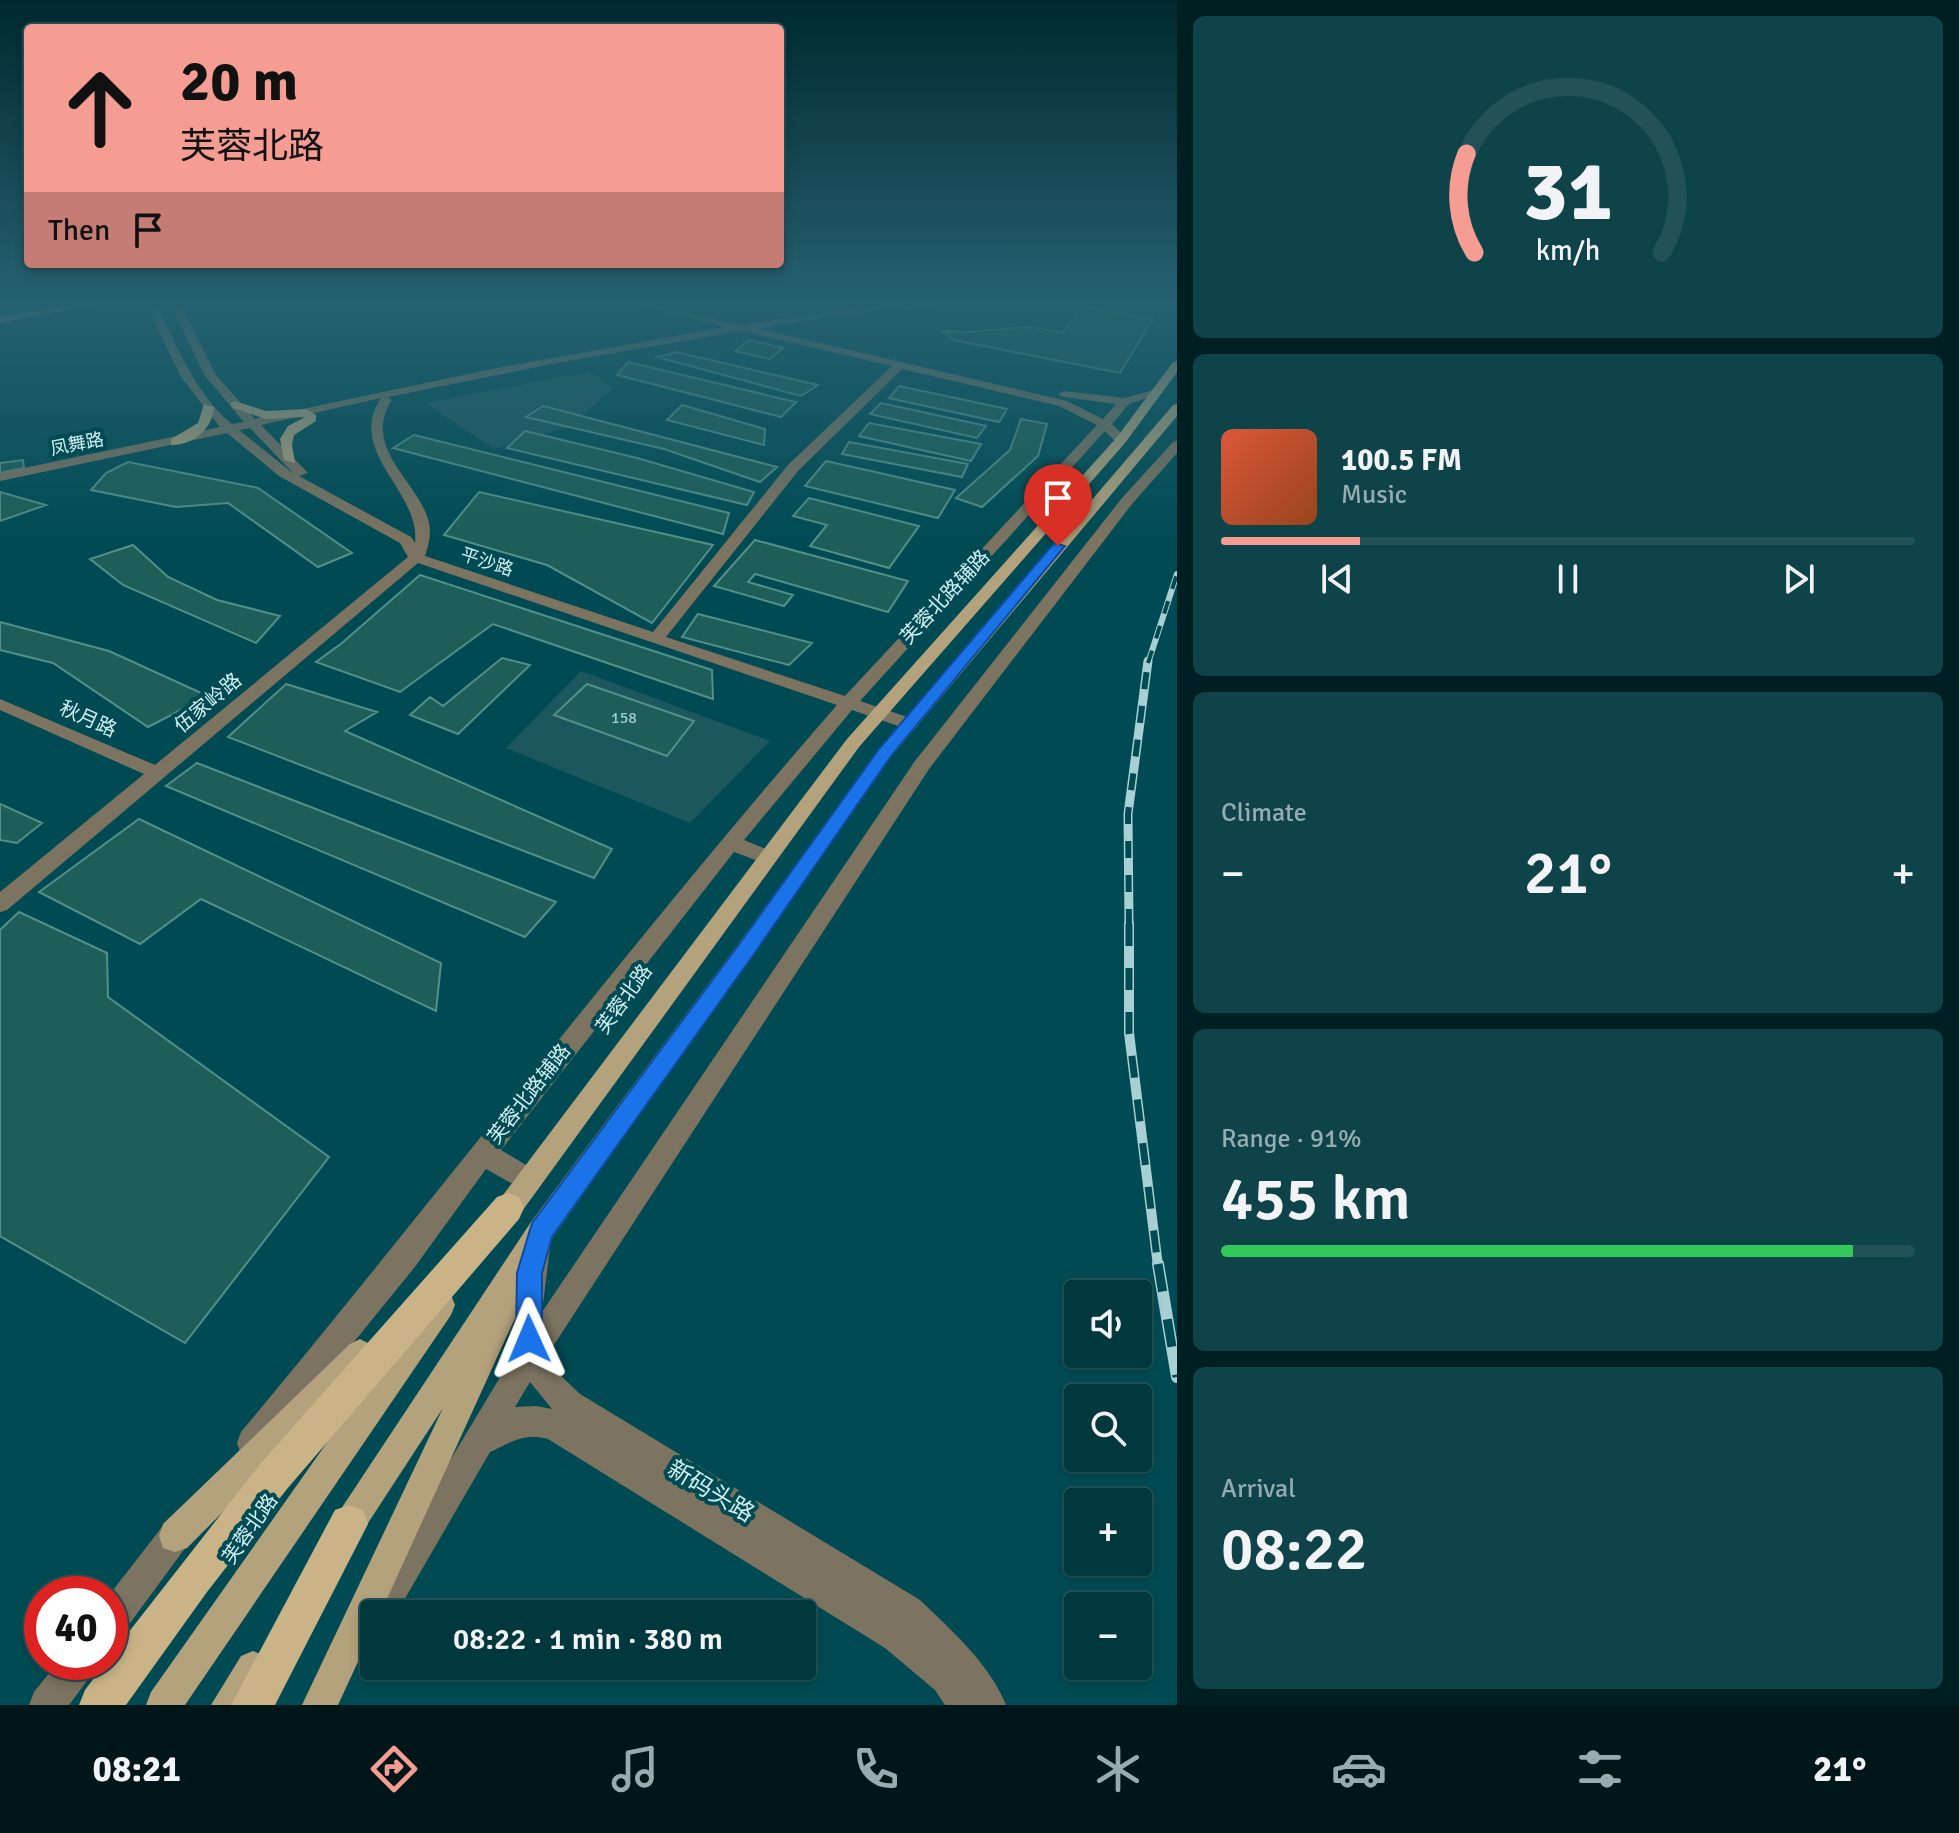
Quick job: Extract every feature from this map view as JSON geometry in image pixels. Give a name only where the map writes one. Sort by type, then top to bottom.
[{"type":"highway","points":[[100,1705],[193,1578],[274,1476],[518,1195]]},
{"type":"highway","points":[[252,1705],[349,1524]]},
{"type":"main road","name":"芙蓉北路","points":[[164,1705],[518,1195],[766,857],[853,743],[1030,542],[1114,432],[1158,392],[1165,382]]},
{"type":"main road","points":[[235,405],[265,415],[310,415]]},
{"type":"main road","points":[[175,442],[198,430],[209,416],[208,407]]},
{"type":"main road","points":[[229,1705],[541,1231],[702,1013],[885,753],[1176,409]]},
{"type":"main road","points":[[290,460],[284,446],[285,436],[310,415]]},
{"type":"main road","points":[[175,1536],[518,1195]]},
{"type":"main road","points":[[321,1705],[541,1231]]},
{"type":"street","name":"平沙路","points":[[190,382],[208,407],[234,433],[302,485],[406,540],[418,552],[913,720]]},
{"type":"street","name":"平沙路","points":[[217,382],[257,428],[318,487],[408,534],[418,552]]},
{"type":"street","name":"凤舞路","points":[[0,477],[234,433],[450,382]]},
{"type":"street","name":"凤舞路","points":[[310,415],[481,382]]},
{"type":"street","points":[[659,635],[793,468],[883,382]]},
{"type":"street","points":[[971,382],[1063,403],[1114,432]]},
{"type":"street","points":[[1010,382],[1079,397],[1125,402],[1158,392]]},
{"type":"street","points":[[386,400],[379,411],[385,462],[413,497],[420,513],[418,552]]},
{"type":"street","name":"芙蓉北路辅路","points":[[128,1598],[175,1536],[404,1258],[483,1153],[732,843],[852,700],[1004,533],[1114,432],[1125,402]]},
{"type":"street","points":[[384,1600],[533,1352],[707,1084],[922,765],[1127,501],[1177,445]]},
{"type":"street","points":[[1004,533],[1030,542]]},
{"type":"street","name":"伍家岭路","points":[[0,904],[418,552]]},
{"type":"street","name":"秋月路","points":[[0,704],[152,778]]},
{"type":"street","name":"秋月路","points":[[0,719],[152,778]]},
{"type":"street","points":[[732,843],[766,857]]},
{"type":"street","points":[[483,1153],[518,1195]]},
{"type":"street","name":"新码头路","points":[[541,1231],[529,1284],[529,1339],[547,1383],[569,1405],[908,1612],[954,1658],[988,1705]]},
{"type":"street","name":"新码头路","points":[[477,1443],[501,1426],[519,1419],[538,1419],[556,1426],[897,1636],[947,1678],[967,1705]]},
{"type":"street","points":[[321,1705],[360,1641]]},
{"type":"street","points":[[47,1705],[66,1680]]},
{"type":"shaded area","points":[[538,382],[603,382],[613,388],[569,427],[494,449],[425,403]]},
{"type":"shaded area","points":[[581,671],[770,741],[690,823],[506,748]]},
{"type":"building","points":[[643,382],[710,382],[796,402],[781,417]]},
{"type":"building","points":[[748,382],[803,382],[818,385],[801,396]]},
{"type":"building","points":[[899,386],[1007,409],[999,422],[889,398]]},
{"type":"building","points":[[881,403],[986,426],[977,438],[870,414]]},
{"type":"building","points":[[682,405],[765,429],[764,445],[667,420]]},
{"type":"building","points":[[543,406],[777,467],[760,482],[664,449],[526,417]]},
{"type":"building","points":[[1021,419],[1047,424],[1038,456],[982,507],[956,498],[1010,450]]},
{"type":"building","points":[[869,423],[981,444],[971,461],[859,436]]},
{"type":"building","points":[[525,431],[637,458],[754,492],[747,505],[507,448]]},
{"type":"building","points":[[414,435],[729,513],[723,534],[393,448]]},
{"type":"building","points":[[849,442],[968,464],[962,477],[842,454]]},
{"type":"building","points":[[23,460],[24,468],[0,473],[0,463]]},
{"type":"building","points":[[826,461],[955,490],[938,518],[805,486]]},
{"type":"building","points":[[128,462],[258,488],[352,553],[318,567],[228,503],[176,507],[91,490],[106,473]]},
{"type":"building","points":[[0,492],[46,505],[0,521]]},
{"type":"building","points":[[479,492],[713,545],[652,623],[547,565],[444,535]]},
{"type":"building","points":[[809,498],[919,526],[889,568],[810,546],[827,525],[793,516]]},
{"type":"building","points":[[755,540],[908,581],[888,612],[755,574],[748,582],[793,595],[784,606],[714,586]]},
{"type":"building","points":[[133,545],[168,577],[217,600],[280,616],[256,643],[123,585],[90,559]]},
{"type":"building","points":[[420,575],[712,670],[713,699],[493,624],[400,692],[316,662]]},
{"type":"building","points":[[698,614],[812,643],[789,665],[682,637]]},
{"type":"building","points":[[0,622],[109,651],[208,696],[148,727],[53,663],[0,650]]},
{"type":"building","points":[[502,658],[530,665],[458,734],[410,715],[430,697],[443,706]]},
{"type":"building","points":[[286,684],[377,712],[345,731],[612,849],[594,878],[228,737]]},
{"type":"building","points":[[587,684],[694,721],[667,756],[554,715]]},
{"type":"building","points":[[197,763],[556,902],[525,937],[166,786]]},
{"type":"building","points":[[0,804],[42,823],[17,843],[0,840]]},
{"type":"building","points":[[139,819],[441,963],[436,1011],[201,899],[140,944],[39,892]]},
{"type":"building","points":[[19,912],[107,953],[108,997],[329,1157],[185,1343],[0,1236],[0,930]]},
{"type":"railway","points":[[1148,663],[1177,574]]},
{"type":"railway","points":[[1129,926],[1128,814],[1148,661]]},
{"type":"railway","points":[[1129,926],[1129,1033],[1158,1266]]},
{"type":"railway","points":[[1158,1264],[1177,1377]]},
{"type":"route","points":[[529,1339],[530,1273],[541,1231],[637,1102],[885,753],[1058,546]]}]
